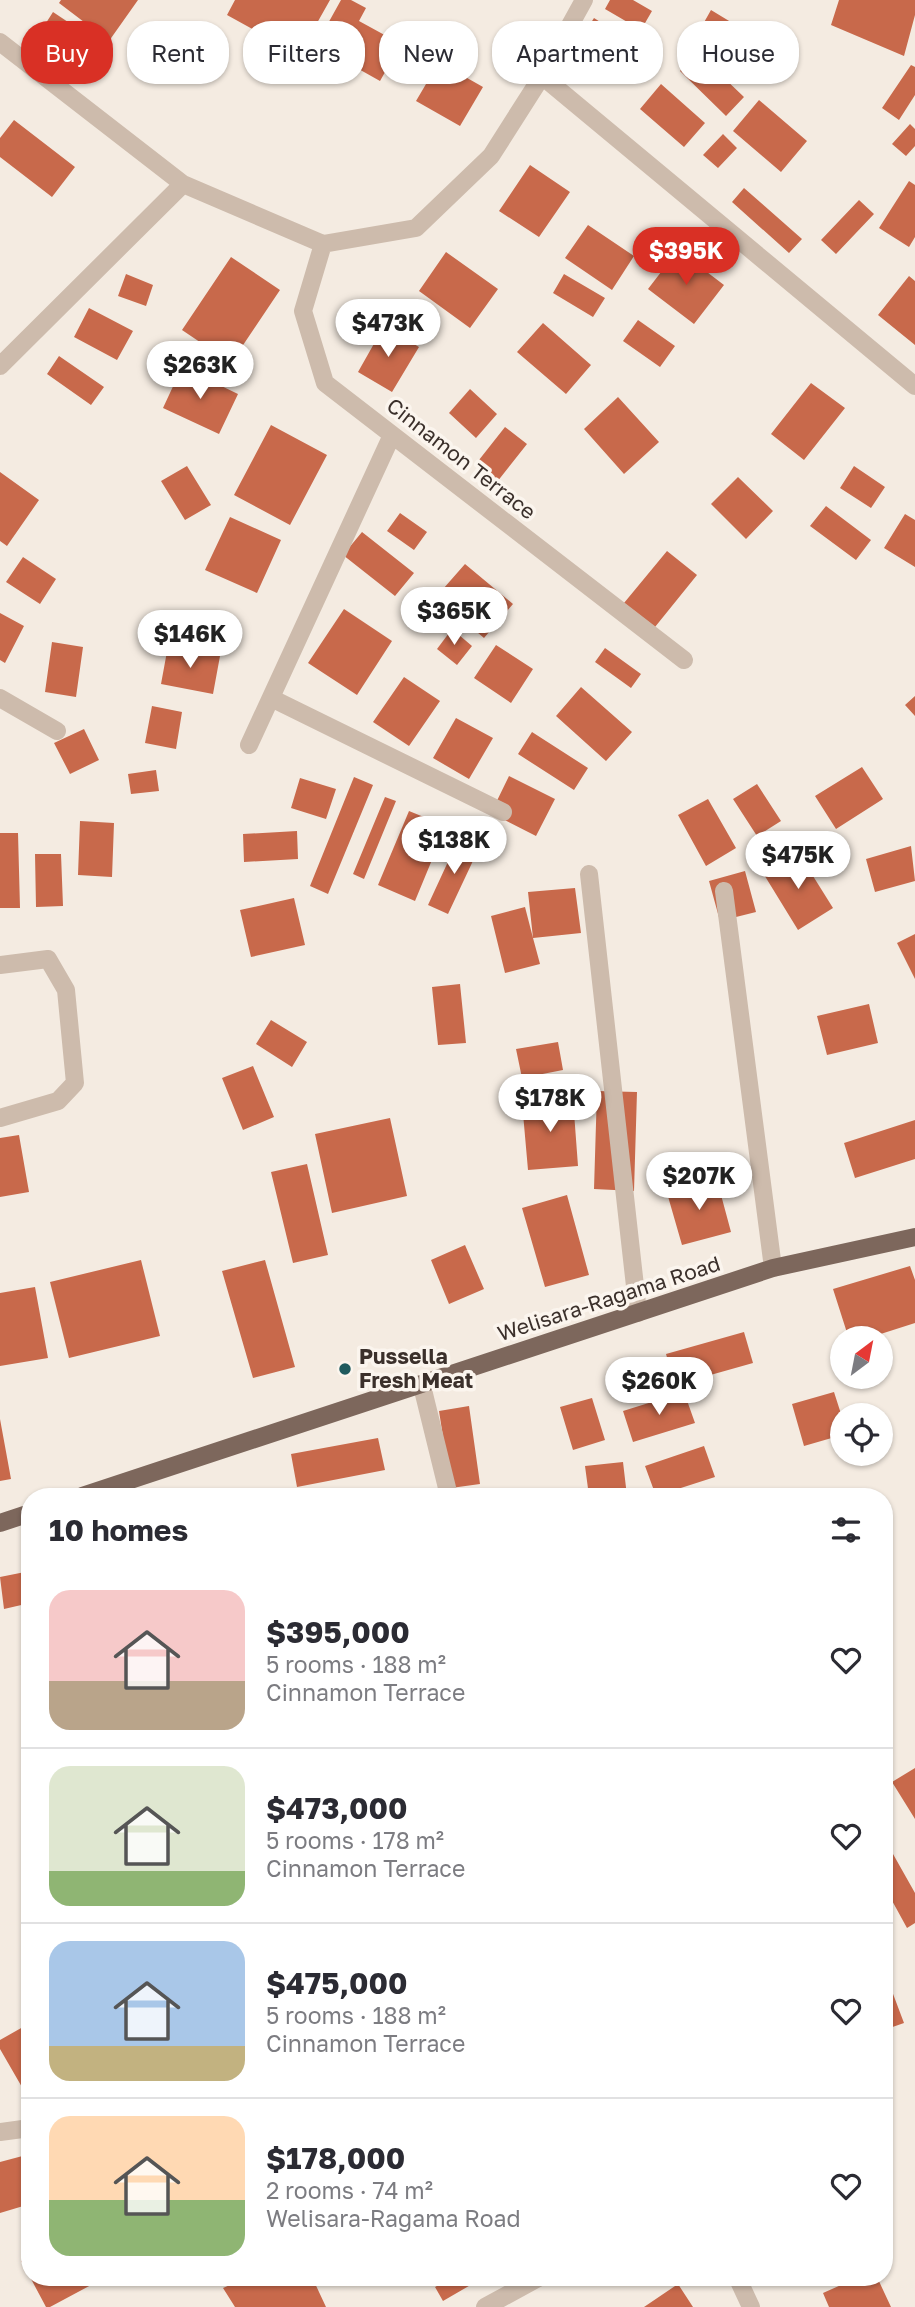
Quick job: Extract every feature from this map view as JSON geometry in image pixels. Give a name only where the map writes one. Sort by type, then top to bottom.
[{"type":"main road","name":"Welisara-Ragama Road","points":[[107,1488],[773,1268],[915,1237]]},
{"type":"main road","points":[[0,1523],[21,1516]]},
{"type":"street","points":[[570,21],[579,2]]},
{"type":"street","points":[[0,42],[183,184],[323,244],[416,228],[491,156],[537,84]]},
{"type":"street","points":[[552,84],[915,386]]},
{"type":"street","points":[[0,366],[183,184]]},
{"type":"street","name":"Cinnamon Terrace","points":[[323,244],[303,311],[325,383],[684,660]]},
{"type":"street","points":[[249,745],[392,435]]},
{"type":"street","points":[[0,698],[57,731]]},
{"type":"street","points":[[271,698],[503,812]]},
{"type":"street","points":[[589,874],[638,1314]]},
{"type":"street","points":[[724,891],[773,1268]]},
{"type":"street","points":[[0,965],[48,959],[66,990],[75,1083],[58,1101],[0,1118]]},
{"type":"street","points":[[422,1386],[447,1488]]},
{"type":"street","points":[[0,2132],[21,2129]]},
{"type":"street","points":[[485,2307],[524,2286]]},
{"type":"street","points":[[741,2286],[751,2307]]},
{"type":"building","points":[[61,0],[138,0],[113,35],[113,21],[83,21],[59,3]]},
{"type":"building","points":[[235,0],[330,0],[318,21],[243,21],[243,24],[227,15]]},
{"type":"building","points":[[341,0],[351,0],[366,8],[359,21],[329,21]]},
{"type":"building","points":[[610,0],[633,0],[652,11],[646,21],[626,21],[605,9]]},
{"type":"building","points":[[839,0],[915,0],[915,15],[904,56],[831,25]]},
{"type":"building","points":[[711,10],[729,21],[705,21]]},
{"type":"building","points":[[53,12],[66,21],[47,21]]},
{"type":"building","points":[[365,24],[379,32],[379,80],[365,73]]},
{"type":"building","points":[[911,65],[915,67],[915,95],[899,120],[882,108]]},
{"type":"building","points":[[426,84],[478,84],[483,87],[460,126],[416,101]]},
{"type":"building","points":[[661,84],[705,123],[684,147],[640,109]]},
{"type":"building","points":[[693,84],[730,84],[744,97],[726,116]]},
{"type":"building","points":[[759,100],[807,141],[781,172],[733,131]]},
{"type":"building","points":[[14,120],[75,167],[52,197],[0,157],[0,138]]},
{"type":"building","points":[[910,124],[915,129],[915,146],[906,156],[892,144]]},
{"type":"building","points":[[723,134],[737,148],[718,168],[703,155]]},
{"type":"building","points":[[530,165],[570,192],[539,237],[499,211]]},
{"type":"building","points":[[909,181],[915,185],[915,237],[909,247],[879,228]]},
{"type":"building","points":[[744,188],[802,239],[789,253],[732,202]]},
{"type":"building","points":[[859,200],[874,214],[836,254],[821,240]]},
{"type":"building","points":[[588,225],[634,256],[612,290],[565,258]]},
{"type":"building","points":[[678,250],[724,285],[694,324],[648,289]]},
{"type":"building","points":[[446,252],[498,289],[470,328],[419,291]]},
{"type":"building","points":[[231,257],[280,290],[231,363],[182,330]]},
{"type":"building","points":[[126,274],[153,285],[146,306],[118,296]]},
{"type":"building","points":[[564,274],[605,298],[593,317],[553,293]]},
{"type":"building","points":[[909,276],[915,281],[915,345],[878,315]]},
{"type":"building","points":[[89,308],[133,331],[117,360],[74,337]]},
{"type":"building","points":[[638,320],[675,346],[660,367],[623,341]]},
{"type":"building","points":[[543,323],[591,365],[566,394],[517,352]]},
{"type":"building","points":[[384,326],[419,347],[392,392],[358,372]]},
{"type":"building","points":[[59,356],[104,387],[91,405],[47,374]]},
{"type":"building","points":[[182,367],[238,394],[219,434],[163,408]]},
{"type":"building","points":[[811,383],[845,408],[804,460],[771,434]]},
{"type":"building","points":[[470,389],[497,414],[476,438],[449,413]]},
{"type":"building","points":[[618,397],[659,442],[624,474],[584,429]]},
{"type":"building","points":[[271,425],[327,455],[290,525],[234,495]]},
{"type":"building","points":[[505,427],[527,444],[497,482],[475,465]]},
{"type":"building","points":[[187,466],[211,505],[185,520],[161,481]]},
{"type":"building","points":[[854,466],[885,487],[871,508],[840,488]]},
{"type":"building","points":[[0,472],[39,500],[7,546],[0,541]]},
{"type":"building","points":[[738,477],[773,511],[746,539],[711,504]]},
{"type":"building","points":[[826,506],[871,540],[856,560],[810,526]]},
{"type":"building","points":[[400,513],[427,532],[414,550],[387,531]]},
{"type":"building","points":[[905,514],[915,520],[915,567],[884,548]]},
{"type":"building","points":[[230,517],[281,540],[257,593],[205,570]]},
{"type":"building","points":[[362,532],[414,573],[395,596],[343,555]]},
{"type":"building","points":[[667,551],[697,575],[655,627],[624,603]]},
{"type":"building","points":[[23,557],[56,579],[40,604],[6,582]]},
{"type":"building","points":[[465,564],[513,604],[484,638],[436,597]]},
{"type":"building","points":[[344,609],[392,641],[357,695],[308,663]]},
{"type":"building","points":[[0,613],[24,626],[5,663],[0,660]]},
{"type":"building","points":[[452,629],[472,646],[457,665],[437,649]]},
{"type":"building","points":[[52,642],[83,647],[76,697],[45,692]]},
{"type":"building","points":[[496,645],[533,669],[511,703],[474,678]]},
{"type":"building","points":[[168,646],[220,656],[213,694],[161,684]]},
{"type":"building","points":[[605,648],[641,674],[631,688],[595,662]]},
{"type":"building","points":[[404,677],[440,701],[409,746],[373,722]]},
{"type":"building","points":[[581,687],[632,732],[606,761],[556,716]]},
{"type":"building","points":[[915,696],[915,716],[905,705]]},
{"type":"building","points":[[152,706],[182,712],[176,749],[145,743]]},
{"type":"building","points":[[456,718],[493,738],[469,779],[433,758]]},
{"type":"building","points":[[84,729],[99,760],[70,774],[54,743]]},
{"type":"building","points":[[532,732],[588,768],[574,790],[518,754]]},
{"type":"building","points":[[862,767],[883,799],[836,829],[815,796]]},
{"type":"building","points":[[156,770],[159,791],[131,794],[128,774]]},
{"type":"building","points":[[509,776],[555,799],[536,836],[491,813]]},
{"type":"building","points":[[354,777],[373,785],[328,894],[310,886]]},
{"type":"building","points":[[300,778],[336,789],[326,819],[291,808]]},
{"type":"building","points":[[757,784],[781,821],[757,836],[733,799]]},
{"type":"building","points":[[385,797],[396,801],[364,879],[353,874]]},
{"type":"building","points":[[708,799],[736,848],[706,866],[678,815]]},
{"type":"building","points":[[409,811],[446,826],[415,901],[378,885]]},
{"type":"building","points":[[80,821],[114,823],[112,877],[78,875]]},
{"type":"building","points":[[297,831],[298,859],[244,862],[243,834]]},
{"type":"building","points":[[0,833],[18,833],[20,908],[0,908]]},
{"type":"building","points":[[459,838],[479,848],[448,914],[428,905]]},
{"type":"building","points":[[911,846],[915,881],[875,892],[866,859]]},
{"type":"building","points":[[798,852],[833,908],[798,930],[763,873]]},
{"type":"building","points":[[35,854],[61,854],[63,906],[36,907]]},
{"type":"building","points":[[745,871],[756,912],[720,921],[709,881]]},
{"type":"building","points":[[575,888],[581,933],[533,938],[528,892]]},
{"type":"building","points":[[294,898],[305,945],[251,957],[240,910]]},
{"type":"building","points":[[525,907],[540,964],[505,973],[491,916]]},
{"type":"building","points":[[915,934],[915,979],[897,943]]},
{"type":"building","points":[[460,984],[466,1043],[438,1045],[432,987]]},
{"type":"building","points":[[869,1004],[878,1043],[827,1055],[817,1016]]},
{"type":"building","points":[[271,1020],[307,1042],[292,1067],[256,1044]]},
{"type":"building","points":[[558,1042],[563,1070],[522,1078],[516,1049]]},
{"type":"building","points":[[253,1066],[274,1117],[243,1130],[222,1078]]},
{"type":"building","points":[[597,1091],[637,1092],[634,1191],[594,1189]]},
{"type":"building","points":[[573,1099],[578,1166],[528,1170],[522,1102]]},
{"type":"building","points":[[390,1118],[407,1196],[332,1213],[315,1134]]},
{"type":"building","points":[[915,1120],[915,1159],[855,1178],[844,1143]]},
{"type":"building","points":[[19,1135],[29,1192],[0,1197],[0,1138]]},
{"type":"building","points":[[307,1164],[328,1255],[293,1263],[271,1172]]},
{"type":"building","points":[[717,1180],[731,1232],[682,1245],[667,1193]]},
{"type":"building","points":[[567,1195],[589,1275],[545,1287],[522,1208]]},
{"type":"building","points":[[465,1245],[484,1289],[449,1304],[431,1260]]},
{"type":"building","points":[[141,1260],[160,1336],[69,1358],[50,1282]]},
{"type":"building","points":[[265,1260],[295,1367],[253,1378],[222,1271]]},
{"type":"building","points":[[910,1266],[915,1280],[915,1323],[893,1330],[893,1326],[845,1326],[833,1289]]},
{"type":"building","points":[[35,1287],[48,1358],[0,1366],[0,1293]]},
{"type":"building","points":[[744,1332],[753,1363],[675,1385],[666,1354]]},
{"type":"building","points":[[684,1392],[695,1423],[633,1442],[623,1411]]},
{"type":"building","points":[[834,1392],[838,1403],[830,1403],[830,1438],[804,1446],[792,1404]]},
{"type":"building","points":[[592,1398],[605,1440],[573,1450],[560,1407]]},
{"type":"building","points":[[469,1406],[480,1484],[451,1488],[439,1411]]},
{"type":"building","points":[[0,1419],[11,1479],[0,1481]]},
{"type":"building","points":[[378,1438],[385,1470],[297,1487],[291,1454]]},
{"type":"building","points":[[704,1446],[715,1477],[681,1488],[653,1488],[645,1466]]},
{"type":"building","points":[[623,1462],[626,1488],[588,1488],[585,1466]]},
{"type":"building","points":[[21,1573],[21,1605],[4,1609],[0,1577]]},
{"type":"building","points":[[915,1768],[915,1819],[893,1784]]},
{"type":"building","points":[[893,1854],[915,1893],[915,1923],[907,1928],[893,1902]]},
{"type":"building","points":[[893,1994],[904,2023],[893,2027]]},
{"type":"building","points":[[21,2028],[21,2085],[0,2049],[0,2040]]},
{"type":"building","points":[[21,2156],[21,2207],[0,2213],[0,2162]]},
{"type":"building","points":[[35,2286],[89,2286],[50,2307],[46,2307]]},
{"type":"building","points":[[316,2286],[326,2307],[235,2307],[223,2288]]},
{"type":"building","points":[[437,2286],[469,2286],[443,2301]]},
{"type":"building","points":[[675,2286],[679,2286],[693,2307],[644,2307]]},
{"type":"building","points":[[839,2286],[881,2286],[891,2307],[829,2307],[823,2293]]},
{"type":"place","name":"Pussella Fresh Meat","points":[[345,1369]]}]
